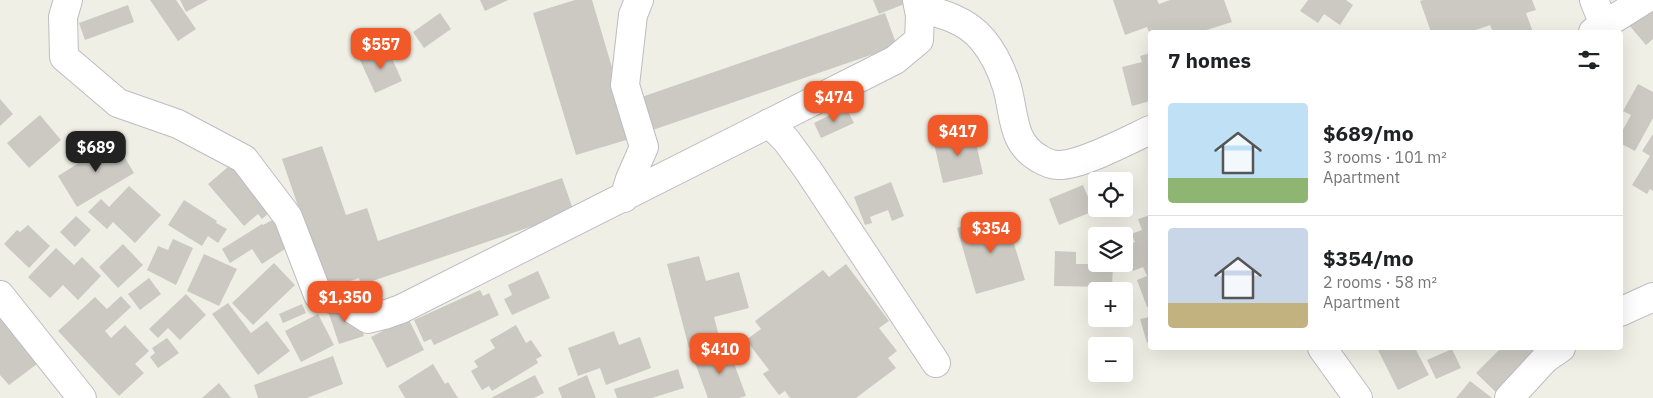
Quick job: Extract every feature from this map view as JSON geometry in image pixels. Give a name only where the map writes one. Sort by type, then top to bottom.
[{"type":"street","points":[[68,0],[62,18],[64,57],[118,103],[178,124],[244,159],[288,217],[318,295],[331,299],[351,299],[354,310],[368,319],[401,309],[895,60],[918,40],[920,16],[918,4],[966,25],[982,39],[997,64],[1006,86],[1016,133],[1022,145],[1044,161],[1058,165],[1081,161],[1148,131]]},
{"type":"street","points":[[624,198],[630,178],[644,147],[625,85],[633,15],[639,0]]},
{"type":"street","points":[[1594,0],[1598,29],[1644,0]]},
{"type":"street","points":[[769,124],[786,140],[808,170],[936,363]]},
{"type":"street","points":[[0,295],[82,398]]},
{"type":"street","points":[[1623,311],[1653,297]]},
{"type":"street","points":[[1323,350],[1358,398]]},
{"type":"street","points":[[1509,398],[1545,359],[1558,350]]},
{"type":"building","points":[[150,0],[176,0],[196,29],[178,41]]},
{"type":"building","points":[[180,0],[208,0],[186,12]]},
{"type":"building","points":[[480,0],[508,0],[485,11]]},
{"type":"building","points":[[575,0],[592,0],[633,138],[576,155],[533,13]]},
{"type":"building","points":[[873,0],[906,0],[907,3],[879,14]]},
{"type":"building","points":[[1113,0],[1157,0],[1159,4],[1170,0],[1224,0],[1232,22],[1206,30],[1148,30],[1147,27],[1125,35]]},
{"type":"building","points":[[1308,0],[1346,0],[1353,5],[1340,25],[1324,14],[1318,23],[1300,11]]},
{"type":"building","points":[[1532,0],[1536,10],[1526,13],[1532,30],[1492,30],[1490,25],[1476,30],[1430,30],[1420,1]]},
{"type":"building","points":[[128,5],[134,22],[85,40],[79,23]]},
{"type":"building","points":[[1653,5],[1653,39],[1646,45],[1629,25]]},
{"type":"building","points":[[440,13],[451,29],[424,48],[413,32]]},
{"type":"building","points":[[885,13],[897,46],[644,133],[633,100]]},
{"type":"building","points":[[387,47],[402,81],[375,93],[360,60]]},
{"type":"building","points":[[1148,54],[1148,102],[1132,106],[1122,67],[1142,62],[1140,56]]},
{"type":"building","points":[[1638,84],[1653,92],[1653,118],[1635,151],[1623,145],[1623,130],[1631,115],[1623,111]]},
{"type":"building","points":[[0,99],[13,114],[0,126]]},
{"type":"building","points":[[846,107],[854,123],[821,138],[814,123]]},
{"type":"building","points":[[40,115],[61,140],[29,168],[7,143]]},
{"type":"building","points":[[973,130],[983,174],[943,183],[933,139]]},
{"type":"building","points":[[1653,134],[1653,191],[1650,189],[1647,194],[1632,185],[1650,156],[1642,151]]},
{"type":"building","points":[[115,141],[134,173],[77,207],[58,176],[82,161],[80,157],[102,144],[105,148]]},
{"type":"building","points":[[322,146],[346,215],[367,208],[378,241],[562,178],[574,212],[361,285],[359,278],[322,291],[305,227],[282,159]]},
{"type":"building","points":[[235,161],[276,207],[262,219],[258,214],[244,226],[208,184]]},
{"type":"building","points":[[891,182],[904,216],[892,221],[888,210],[870,217],[872,223],[865,225],[854,197]]},
{"type":"building","points":[[1083,185],[1088,197],[1088,213],[1059,225],[1049,199]]},
{"type":"building","points":[[129,186],[161,215],[135,243],[113,222],[107,229],[88,212],[101,199],[109,207]]},
{"type":"building","points":[[184,200],[227,229],[218,243],[208,236],[202,246],[168,225]]},
{"type":"building","points":[[1005,214],[1025,280],[976,294],[957,228]]},
{"type":"building","points":[[76,216],[91,230],[75,247],[60,232]]},
{"type":"building","points":[[1148,216],[1147,307],[1137,280],[1147,276],[1143,267],[1133,271],[1133,243],[1135,242],[1133,233],[1142,230],[1138,219]]},
{"type":"building","points":[[274,219],[291,245],[262,264],[252,249],[230,263],[222,249],[262,224]]},
{"type":"building","points":[[28,225],[50,246],[29,268],[4,244],[17,230],[20,232]]},
{"type":"building","points":[[173,239],[193,248],[176,285],[147,270],[158,246],[168,250]]},
{"type":"building","points":[[123,244],[143,265],[118,288],[99,267]]},
{"type":"building","points":[[56,248],[74,265],[82,257],[101,276],[78,300],[63,285],[50,298],[28,277]]},
{"type":"building","points":[[1055,251],[1076,252],[1076,264],[1088,264],[1088,272],[1113,272],[1112,282],[1088,282],[1088,287],[1054,286]]},
{"type":"building","points":[[204,254],[237,269],[219,306],[187,291]]},
{"type":"building","points":[[699,256],[706,281],[739,272],[749,308],[714,317],[720,340],[689,348],[667,264]]},
{"type":"building","points":[[274,263],[295,285],[253,325],[232,303]]},
{"type":"building","points":[[846,264],[889,321],[879,328],[897,351],[888,358],[896,368],[856,398],[790,398],[785,391],[779,395],[763,374],[769,370],[746,340],[761,329],[755,321],[823,270],[829,277]]},
{"type":"building","points":[[538,271],[550,298],[512,315],[504,299],[512,295],[508,285]]},
{"type":"building","points":[[149,278],[161,294],[140,310],[128,294]]},
{"type":"building","points":[[480,290],[483,296],[489,293],[499,315],[434,345],[431,339],[424,342],[414,320]]},
{"type":"building","points":[[186,294],[206,315],[180,340],[168,328],[158,338],[149,329]]},
{"type":"building","points":[[121,296],[131,307],[105,331],[111,338],[125,325],[149,351],[135,364],[144,373],[119,396],[58,331],[95,297],[107,309]]},
{"type":"building","points":[[345,302],[358,318],[364,336],[339,344],[327,308]]},
{"type":"building","points":[[228,303],[251,333],[267,321],[290,351],[258,375],[212,314]]},
{"type":"building","points":[[302,304],[306,313],[283,323],[279,314]]},
{"type":"building","points":[[6,314],[41,361],[9,385],[0,375],[0,318]]},
{"type":"building","points":[[318,314],[334,345],[301,362],[285,331]]},
{"type":"building","points":[[1148,317],[1147,343],[1140,319]]},
{"type":"building","points":[[408,318],[424,350],[387,368],[371,337]]},
{"type":"building","points":[[516,325],[526,343],[531,340],[542,356],[536,359],[538,363],[492,391],[489,386],[482,390],[471,371],[478,367],[474,361],[495,348],[490,340]]},
{"type":"building","points":[[614,331],[619,345],[640,337],[651,368],[606,385],[600,368],[578,376],[568,348]]},
{"type":"building","points":[[167,338],[179,353],[158,368],[150,357],[155,353],[152,348]]},
{"type":"building","points":[[728,347],[746,396],[739,398],[708,398],[694,360]]},
{"type":"building","points":[[1378,350],[1416,350],[1429,375],[1398,390]]},
{"type":"building","points":[[1452,350],[1461,368],[1436,379],[1427,360]]},
{"type":"building","points":[[1499,350],[1538,350],[1501,397],[1476,373]]},
{"type":"building","points":[[333,356],[343,384],[307,398],[258,398],[254,385]]},
{"type":"building","points":[[433,364],[445,384],[448,382],[458,398],[405,398],[398,386]]},
{"type":"building","points":[[678,369],[684,388],[652,398],[617,398],[614,389]]},
{"type":"building","points":[[535,375],[544,393],[534,398],[491,398]]},
{"type":"building","points":[[587,375],[596,398],[562,398],[558,388]]},
{"type":"building","points":[[1470,381],[1492,398],[1456,398]]},
{"type":"building","points":[[219,383],[231,398],[202,398]]}]
